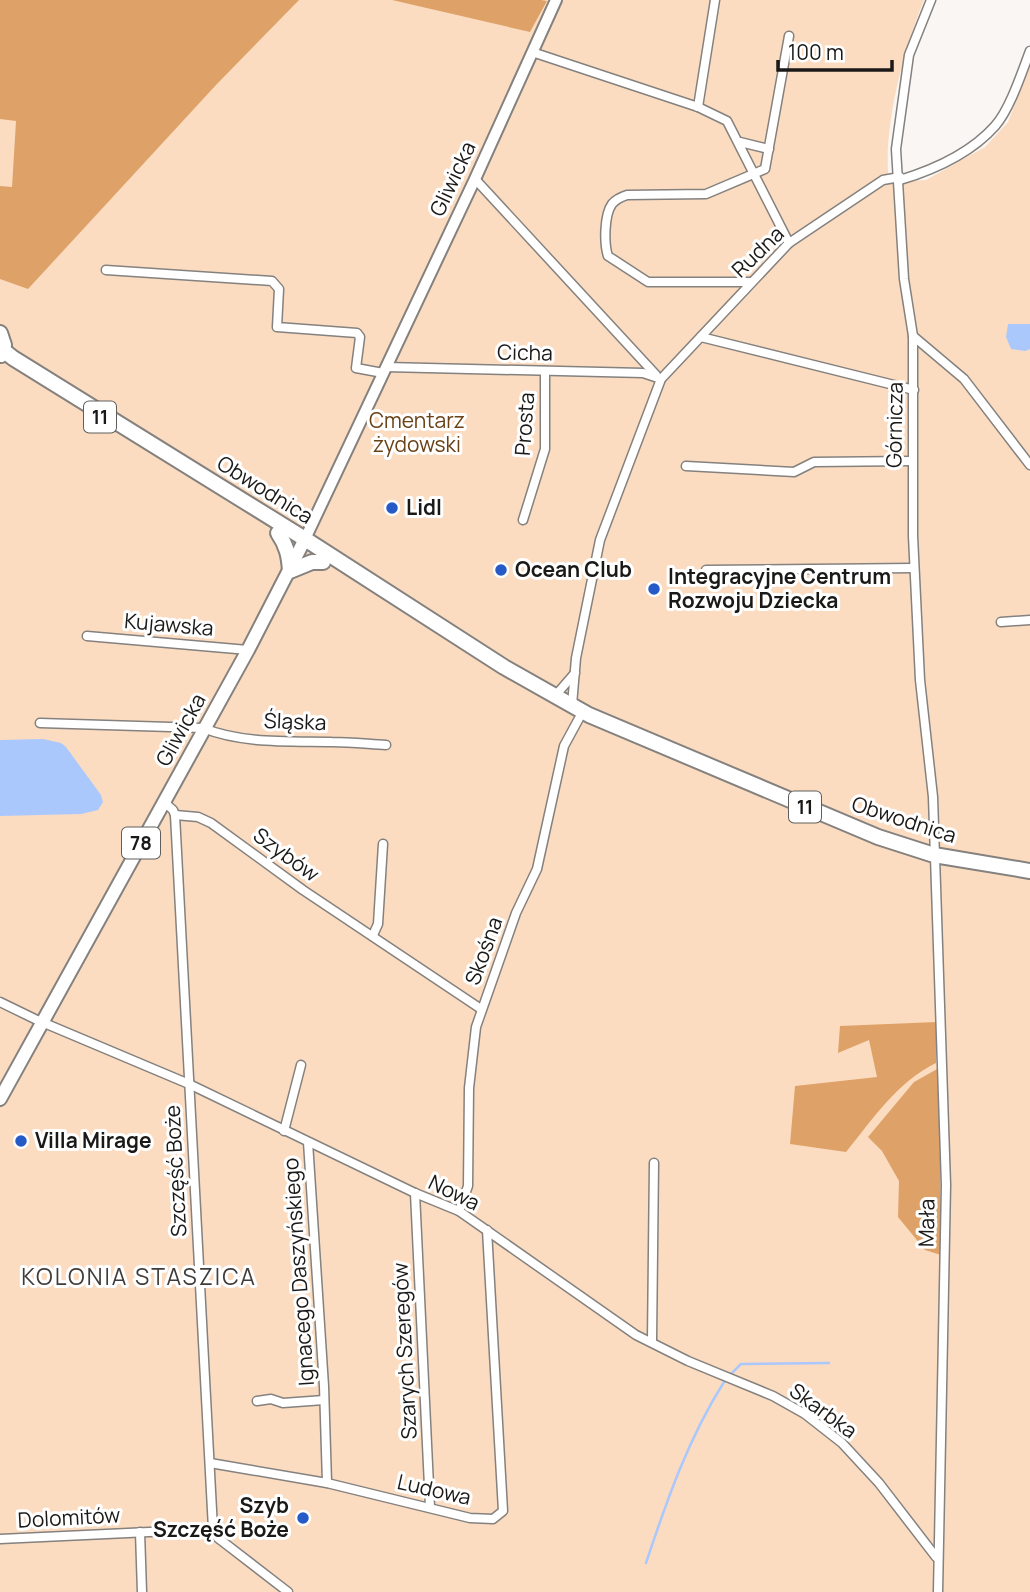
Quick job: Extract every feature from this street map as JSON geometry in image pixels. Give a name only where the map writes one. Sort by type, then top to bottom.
[{"type":"highway","points":[[0,334],[4,341],[1,356]]},
{"type":"highway","name":"Obwodnica","points":[[1,356],[278,533],[303,544],[323,562],[413,618],[578,708],[643,739],[878,837],[934,855],[1030,872]]},
{"type":"highway","name":"Obwodnica","points":[[1,356],[504,667]]},
{"type":"highway","points":[[278,533],[289,555],[290,571],[312,562],[323,562]]},
{"type":"main road","name":"Gliwicka","points":[[0,1099],[248,650],[303,544]]},
{"type":"street","name":"Gliwicka","points":[[303,544],[556,0]]},
{"type":"street","points":[[698,107],[715,0]]},
{"type":"street","name":"Górnicza","points":[[931,0],[909,55],[896,149],[900,178],[904,279],[913,336],[914,568],[920,680],[933,797],[934,855]]},
{"type":"street","points":[[751,282],[648,282],[608,256],[607,221],[611,205],[618,198],[627,195],[706,194],[765,169],[789,36]]},
{"type":"street","name":"Rudna","points":[[661,379],[789,243],[883,180],[928,172],[969,147],[996,125],[1017,85],[1030,51]]},
{"type":"street","points":[[532,52],[698,107],[727,121],[789,243]]},
{"type":"street","points":[[740,142],[769,149]]},
{"type":"street","points":[[475,179],[661,379]]},
{"type":"street","points":[[106,270],[272,281],[279,289],[277,327],[357,333],[360,337],[356,368],[384,370]]},
{"type":"street","points":[[913,336],[964,379],[1030,464]]},
{"type":"street","points":[[701,337],[914,390]]},
{"type":"street","name":"Cicha","points":[[384,370],[643,373],[661,379]]},
{"type":"street","name":"Prosta","points":[[523,520],[545,449],[545,371]]},
{"type":"street","name":"Skośna","points":[[459,1211],[468,1186],[469,1088],[474,1036],[481,1009],[516,913],[537,869],[564,747],[578,708],[576,658],[600,540],[661,379]]},
{"type":"street","points":[[686,467],[794,472],[814,462],[912,461]]},
{"type":"street","points":[[706,570],[914,568]]},
{"type":"street","points":[[1001,622],[1030,620]]},
{"type":"street","name":"Kujawska","points":[[87,636],[248,650]]},
{"type":"street","points":[[555,696],[575,673]]},
{"type":"street","name":"Śląska","points":[[40,723],[203,728],[219,735],[285,742],[334,741],[386,745]]},
{"type":"street","points":[[164,802],[175,815]]},
{"type":"street","name":"Szybów","points":[[175,815],[205,819],[303,890],[481,1009]]},
{"type":"street","name":"Szczęść Boże","points":[[175,815],[214,1529]]},
{"type":"street","points":[[373,935],[378,924],[383,844]]},
{"type":"street","name":"Mała","points":[[934,855],[946,1185],[938,1592]]},
{"type":"street","name":"Nowa","points":[[0,1002],[189,1084],[415,1193],[459,1211],[487,1230],[495,1364]]},
{"type":"street","points":[[284,1131],[301,1065]]},
{"type":"street","name":"Ignacego Daszyńskiego","points":[[308,1142],[327,1483]]},
{"type":"street","points":[[652,1341],[654,1163]]},
{"type":"street","name":"Szarych Szeregów","points":[[415,1193],[430,1507]]},
{"type":"street","name":"Skarbka","points":[[487,1230],[636,1335],[773,1396],[805,1414],[833,1436],[879,1483],[937,1558]]},
{"type":"street","name":"Ludowa","points":[[210,1463],[327,1483],[470,1518],[493,1520],[503,1511],[495,1364]]},
{"type":"street","name":"Ignacego Daszyńskiego","points":[[257,1401],[271,1399],[283,1403],[324,1400]]},
{"type":"street","points":[[214,1529],[218,1538],[288,1592]]},
{"type":"street","name":"Dolomitów","points":[[0,1539],[214,1529]]},
{"type":"street","name":"Dolomitów","points":[[140,1532],[142,1592]]},
{"type":"green space","name":"Cmentarz żydowski","points":[[0,0],[924,0],[896,90],[889,138],[889,182],[926,180],[985,147],[1008,122],[1030,66],[1030,1592],[0,1592]]},
{"type":"shaded area","points":[[0,0],[299,0],[216,85],[28,289],[0,279],[0,186],[12,187],[16,121],[0,119]]},
{"type":"shaded area","points":[[392,0],[541,0],[547,1],[530,32]]},
{"type":"shaded area","points":[[936,1022],[936,1063],[909,1080],[876,1114],[846,1152],[790,1144],[795,1086],[877,1077],[869,1040],[838,1053],[840,1026]]},
{"type":"shaded area","points":[[939,1068],[941,1255],[925,1250],[898,1217],[899,1181],[882,1151],[868,1137],[914,1082]]},
{"type":"water","points":[[1008,324],[1030,324],[1030,349],[1011,349],[1006,337]]},
{"type":"water","points":[[43,739],[61,743],[66,747],[101,795],[103,802],[98,810],[81,814],[0,816],[0,740]]},
{"type":"waterway","points":[[730,1375],[741,1364],[829,1363]]},
{"type":"waterway","points":[[646,1563],[689,1448],[724,1382]]},
{"type":"place","name":"Lidl","points":[[392,508]]},
{"type":"place","name":"Ocean Club","points":[[501,570]]},
{"type":"place","name":"Integracyjne Centrum Rozwoju Dziecka","points":[[654,589]]},
{"type":"place","name":"Villa Mirage","points":[[21,1141]]},
{"type":"place","name":"Szyb Szczęść Boże","points":[[303,1518]]},
{"type":"district","name":"KOLONIA STASZICA","points":[[139,1277]]}]
